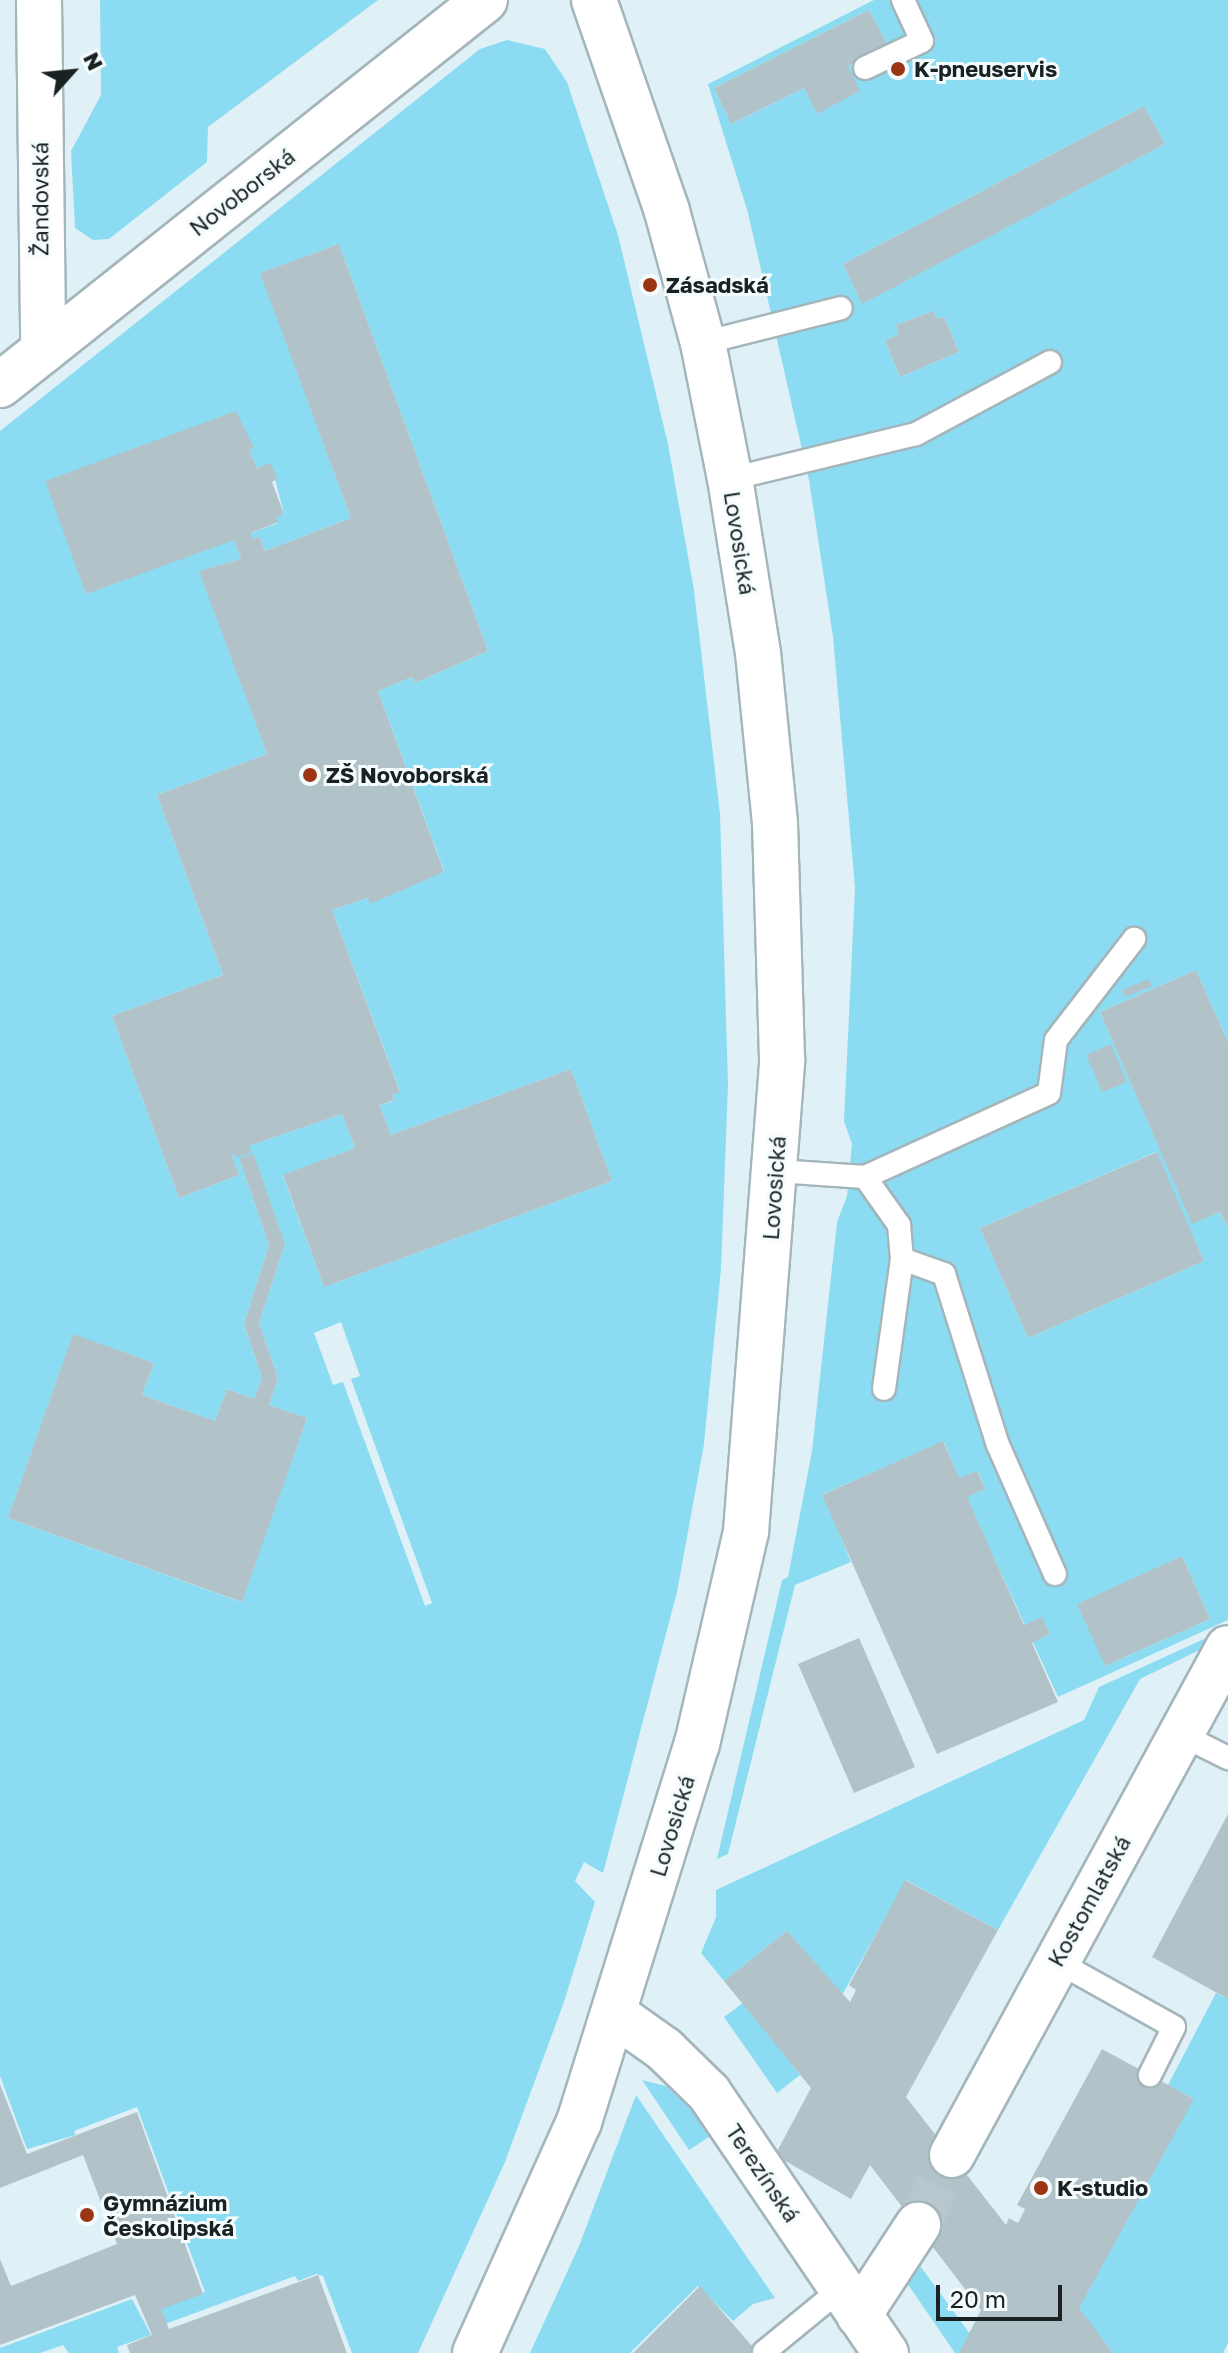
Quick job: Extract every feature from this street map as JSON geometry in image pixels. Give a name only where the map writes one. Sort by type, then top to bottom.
[{"type":"street","name":"Žandovská","points":[[39,0],[43,351]]},
{"type":"street","name":"Novoborská","points":[[0,385],[485,0]]},
{"type":"street","name":"Lovosická","points":[[475,2353],[579,2122],[616,2015],[697,1744],[746,1532],[777,1171],[782,1059],[775,823],[758,653],[730,479],[703,343],[627,86],[594,0]]},
{"type":"street","name":"Kostomlatská","points":[[952,2155],[1228,1648]]},
{"type":"street","name":"Terezínská","points":[[616,2015],[664,2049],[709,2093],[886,2353]]},
{"type":"street","points":[[850,2301],[918,2225]]},
{"type":"lane","points":[[865,68],[922,41],[903,0]]},
{"type":"lane","points":[[703,343],[841,308]]},
{"type":"lane","points":[[730,479],[916,434],[1050,362]]},
{"type":"lane","points":[[777,1171],[865,1177],[1049,1093],[1056,1040],[1134,939]]},
{"type":"lane","points":[[865,1177],[899,1225],[902,1259],[884,1389]]},
{"type":"lane","points":[[902,1259],[944,1274],[998,1445],[1055,1574]]},
{"type":"lane","points":[[1180,1734],[1228,1758]]},
{"type":"lane","points":[[1056,1961],[1174,2027],[1150,2075]]},
{"type":"lane","points":[[764,2352],[850,2301]]},
{"type":"shaded area","points":[[100,0],[378,0],[208,127],[207,162],[109,239],[93,240],[75,228],[71,151],[101,95]]},
{"type":"shaded area","points":[[874,0],[1228,0],[1228,1042],[1196,970],[1100,1012],[1192,1223],[1220,1212],[1228,1229],[1228,1620],[1058,1697],[966,1497],[985,1489],[978,1472],[959,1479],[944,1442],[823,1494],[851,1562],[795,1585],[728,1854],[717,1859],[782,1580],[788,1577],[812,1451],[837,1222],[847,1196],[852,1144],[844,1121],[855,888],[833,637],[809,480],[748,213],[708,84]],"holes":[[[869,10],[887,45],[848,66],[817,113],[804,88],[731,124],[714,88]],[[1144,106],[1165,144],[862,303],[843,264]],[[933,311],[937,319],[944,317],[959,352],[900,377],[885,341],[899,334],[896,325]],[[1087,1056],[1126,1082],[1102,1092]],[[1156,1152],[1204,1261],[1028,1338],[980,1228]],[[1182,1556],[1210,1619],[1105,1666]]]},
{"type":"shaded area","points":[[507,40],[545,49],[567,82],[618,235],[668,444],[694,590],[720,814],[728,1085],[721,1269],[704,1444],[677,1592],[603,1873],[584,1862],[575,1881],[595,1902],[564,2002],[505,2162],[418,2353],[352,2353],[323,2276],[316,2274],[298,2281],[295,2276],[165,2324],[160,2308],[205,2292],[137,2107],[74,2131],[76,2135],[27,2149],[0,2076],[0,431],[480,49]],"holes":[[[339,244],[488,651],[415,683],[412,677],[378,691],[444,871],[371,903],[368,898],[332,910],[400,1091],[392,1095],[393,1101],[381,1105],[378,1101],[391,1135],[571,1069],[612,1181],[324,1287],[283,1176],[355,1148],[342,1114],[231,1152],[239,1175],[179,1198],[112,1016],[223,975],[157,795],[267,754],[200,571],[241,559],[234,540],[246,438],[254,447],[249,449],[257,468],[271,464],[284,514],[276,517],[278,523],[251,533],[253,539],[260,537],[265,551],[351,518],[261,273]],[[239,1158],[285,1244],[259,1323],[278,1378],[269,1405],[307,1418],[241,1602],[8,1518],[73,1335],[154,1363],[142,1395],[215,1421],[227,1389],[254,1399],[262,1378],[244,1324],[269,1245]],[[341,1322],[360,1376],[351,1379],[432,1603],[425,1606],[343,1382],[333,1385],[314,1333]]]},
{"type":"shaded area","points":[[1228,1628],[1228,1636],[1140,1679],[998,1930],[906,1880],[841,1997],[787,1931],[724,1981],[701,1953],[716,1917],[716,1890],[1084,1720],[1099,1687]]},
{"type":"shaded area","points":[[1216,1993],[1228,1999],[1228,2343],[1223,2353],[1113,2353],[1077,2308],[1192,2098],[1168,2085]]},
{"type":"shaded area","points":[[744,2002],[800,2075],[777,2093],[724,2017]]},
{"type":"shaded area","points":[[642,2080],[666,2086],[715,2133],[689,2150]]},
{"type":"shaded area","points":[[636,2095],[775,2298],[753,2304],[733,2321],[698,2286],[630,2353],[530,2353],[579,2246]]},
{"type":"shaded area","points":[[918,2263],[984,2353],[955,2353],[907,2283]]},
{"type":"shaded area","points":[[132,2299],[151,2335],[117,2347],[119,2353],[69,2353],[63,2345],[40,2353],[0,2353],[0,2348]]},
{"type":"building","points":[[869,10],[888,46],[848,66],[860,91],[817,114],[804,88],[731,124],[714,88]]},
{"type":"building","points":[[1144,106],[1165,144],[862,304],[843,264]]},
{"type":"building","name":"ZŠ Novoborská","points":[[339,244],[488,651],[415,683],[412,677],[378,691],[444,872],[370,904],[368,898],[332,910],[400,1092],[392,1095],[394,1100],[381,1105],[378,1101],[391,1135],[571,1069],[612,1181],[324,1287],[283,1175],[355,1148],[342,1114],[249,1146],[251,1152],[237,1157],[231,1152],[239,1175],[179,1198],[112,1016],[223,975],[157,795],[267,754],[199,571],[241,559],[234,540],[86,594],[45,481],[236,411],[254,448],[249,449],[257,468],[271,463],[277,479],[272,482],[284,514],[276,517],[279,522],[251,533],[253,539],[260,537],[265,551],[351,518],[260,273]]},
{"type":"building","points":[[933,311],[937,319],[944,317],[959,352],[900,377],[885,341],[899,334],[896,325]]},
{"type":"building","points":[[1196,970],[1228,1042],[1228,1229],[1220,1212],[1192,1224],[1100,1012]]},
{"type":"building","points":[[1149,979],[1152,986],[1125,997],[1122,990]]},
{"type":"building","points":[[1111,1044],[1127,1082],[1102,1092],[1086,1055]]},
{"type":"building","points":[[1157,1152],[1204,1261],[1028,1338],[980,1228]]},
{"type":"building","points":[[253,1153],[285,1244],[259,1323],[278,1378],[269,1405],[307,1418],[242,1602],[8,1518],[73,1334],[154,1363],[142,1395],[215,1421],[227,1389],[254,1399],[262,1378],[244,1324],[269,1245],[239,1158]]},
{"type":"building","points":[[943,1441],[959,1478],[977,1471],[985,1489],[967,1497],[1024,1625],[1042,1617],[1050,1634],[1032,1643],[1058,1702],[937,1754],[822,1495]]},
{"type":"building","points":[[1182,1556],[1210,1619],[1105,1666],[1077,1604]]},
{"type":"building","points":[[859,1638],[915,1767],[854,1793],[798,1664]]},
{"type":"building","points":[[1228,1814],[1228,1999],[1152,1957]]},
{"type":"building","points":[[905,1880],[998,1930],[906,2097],[1006,2225],[1009,2218],[1018,2223],[1025,2209],[1017,2205],[1102,2049],[1194,2099],[1079,2308],[1113,2353],[959,2353],[981,2310],[870,2165],[851,2199],[775,2155],[811,2088],[724,1981],[787,1931],[850,2002],[856,1990],[849,1985]]},
{"type":"building","name":"Gymnázium Českolipská","points":[[0,2084],[27,2154],[137,2112],[203,2294],[161,2309],[169,2329],[318,2275],[347,2353],[130,2353],[127,2345],[152,2335],[135,2295],[0,2345],[0,2259],[11,2286],[117,2244],[83,2155],[0,2188]]},
{"type":"building","points":[[700,2286],[758,2353],[633,2353]]},
{"type":"tunnel","points":[[918,2225],[952,2155]]},
{"type":"place","name":"K-pneuservis","points":[[898,69]]},
{"type":"place","name":"Zásadská","points":[[650,285]]},
{"type":"place","name":"ZŠ Novoborská","points":[[310,775]]},
{"type":"place","name":"K-studio","points":[[1041,2188]]},
{"type":"place","name":"Gymnázium Českolipská","points":[[87,2215]]}]
